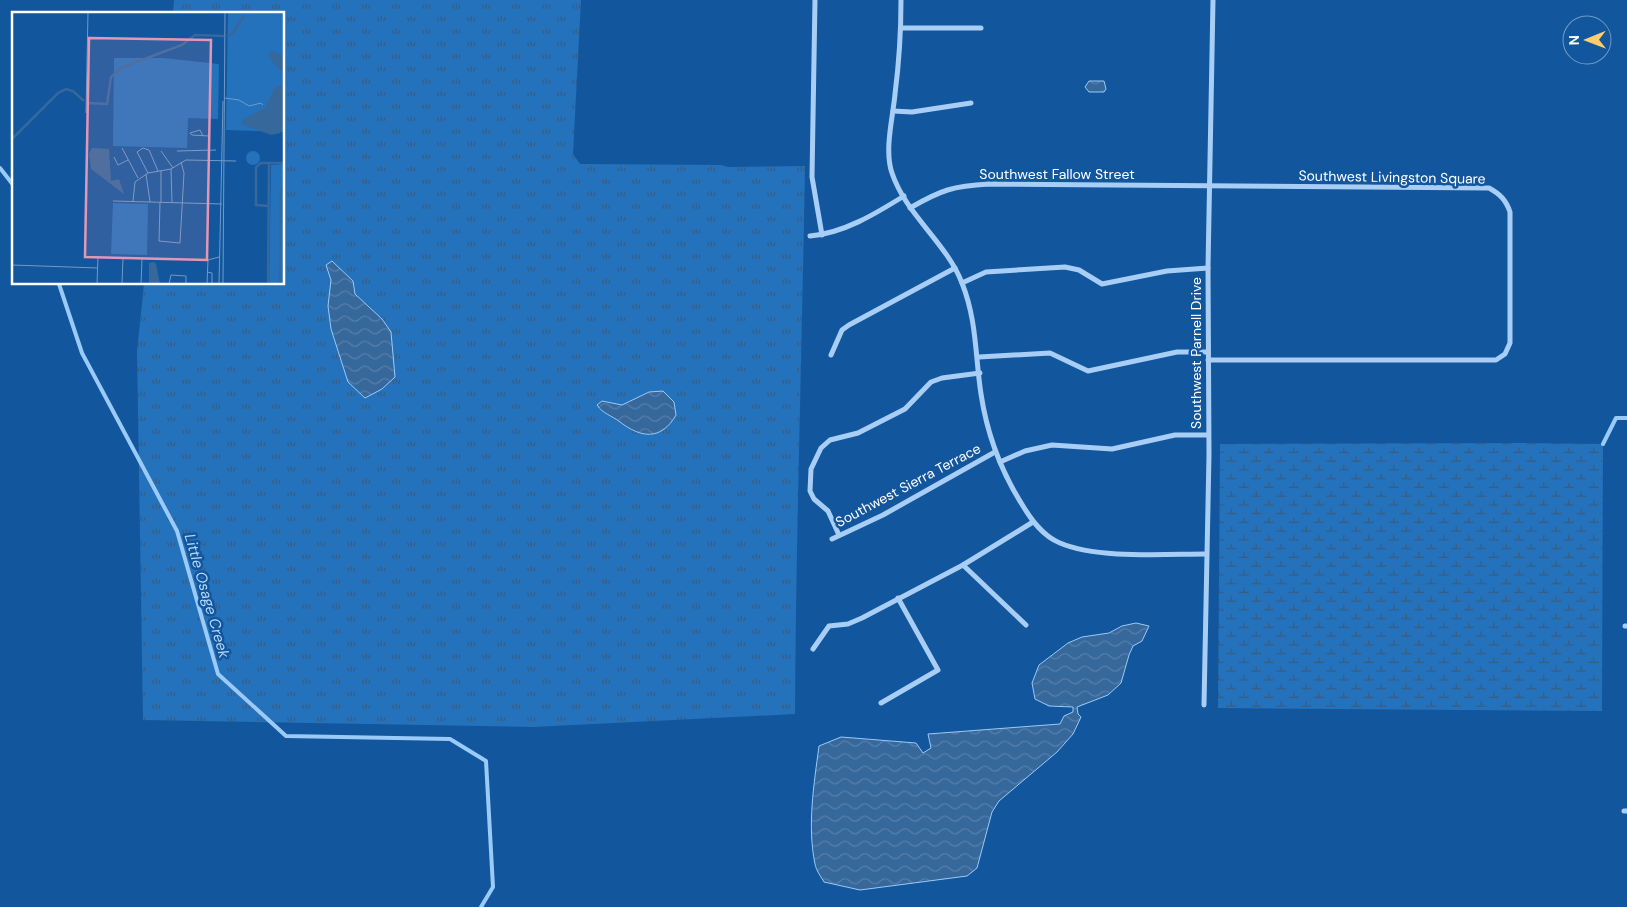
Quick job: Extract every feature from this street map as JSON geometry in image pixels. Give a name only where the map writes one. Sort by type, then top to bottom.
[{"type":"street","points":[[814,0],[812,177],[822,235]]},
{"type":"street","points":[[901,0],[901,28],[890,135],[891,172],[910,208],[955,268],[962,283],[971,311],[979,356],[981,394],[995,452],[1018,498],[1033,522],[1059,543],[1107,553],[1206,554]]},
{"type":"street","name":"Southwest Parnell Drive","points":[[1204,705],[1209,455],[1207,435],[1208,268],[1213,0]]},
{"type":"street","points":[[901,28],[981,28]]},
{"type":"street","points":[[893,111],[912,112],[971,103]]},
{"type":"street","name":"Southwest Fallow Street","points":[[910,208],[937,192],[967,185],[1210,186]]},
{"type":"street","name":"Southwest Livingston Square","points":[[1208,360],[1481,361],[1496,360],[1505,354],[1510,342],[1510,212],[1503,198],[1489,188],[1210,186]]},
{"type":"street","points":[[810,236],[822,235],[877,213],[904,196]]},
{"type":"street","points":[[831,355],[842,330],[849,325],[955,268]]},
{"type":"street","points":[[962,283],[986,272],[1041,268],[1072,268],[1102,284],[1167,271],[1208,268]]},
{"type":"street","points":[[979,356],[1050,354],[1088,372],[1177,352],[1208,352]]},
{"type":"street","points":[[839,535],[828,511],[812,496],[810,491],[810,469],[821,448],[830,440],[858,433],[905,409],[931,382],[942,378],[980,373]]},
{"type":"street","points":[[1000,462],[1052,445],[1112,448],[1176,435],[1207,435]]},
{"type":"street","name":"Southwest Sierra Terrace","points":[[832,539],[883,514],[995,452]]},
{"type":"street","points":[[813,649],[829,626],[848,624],[963,565],[1033,522]]},
{"type":"street","points":[[963,565],[1026,625]]},
{"type":"street","points":[[881,703],[938,670],[898,598]]},
{"type":"green space","points":[[174,0],[581,0],[573,154],[580,164],[721,165],[728,167],[805,166],[795,714],[533,727],[143,720],[137,351],[144,285],[285,285],[285,12],[173,12]]},
{"type":"green space","points":[[1220,444],[1603,444],[1602,711],[1218,708]]},
{"type":"water","points":[[1089,81],[1104,81],[1106,89],[1104,92],[1089,92],[1085,87]]},
{"type":"water","points":[[332,261],[353,281],[355,294],[382,319],[391,332],[395,377],[382,389],[365,398],[348,382],[331,329],[328,306],[331,280],[326,265]]},
{"type":"water","points":[[663,391],[674,402],[676,415],[664,429],[657,433],[643,434],[636,431],[597,405],[602,401],[622,405],[649,392]]},
{"type":"water","points":[[1136,623],[1149,626],[1142,641],[1133,646],[1121,683],[1108,695],[1077,707],[1078,714],[1081,717],[1073,734],[1057,752],[999,801],[992,812],[977,868],[967,876],[860,890],[824,882],[816,866],[811,820],[819,746],[841,737],[916,743],[923,753],[931,748],[928,734],[1060,724],[1064,716],[1073,712],[1073,707],[1049,706],[1035,699],[1032,683],[1039,665],[1068,643],[1082,637],[1109,633],[1122,626]]},
{"type":"waterway","name":"Little Osage Creek","points":[[0,168],[12,183]]},
{"type":"waterway","name":"Little Osage Creek","points":[[59,285],[82,353],[177,531],[218,674],[286,736],[450,739],[486,761],[493,887],[481,907]]},
{"type":"waterway","points":[[1603,444],[1616,418],[1627,418]]}]
